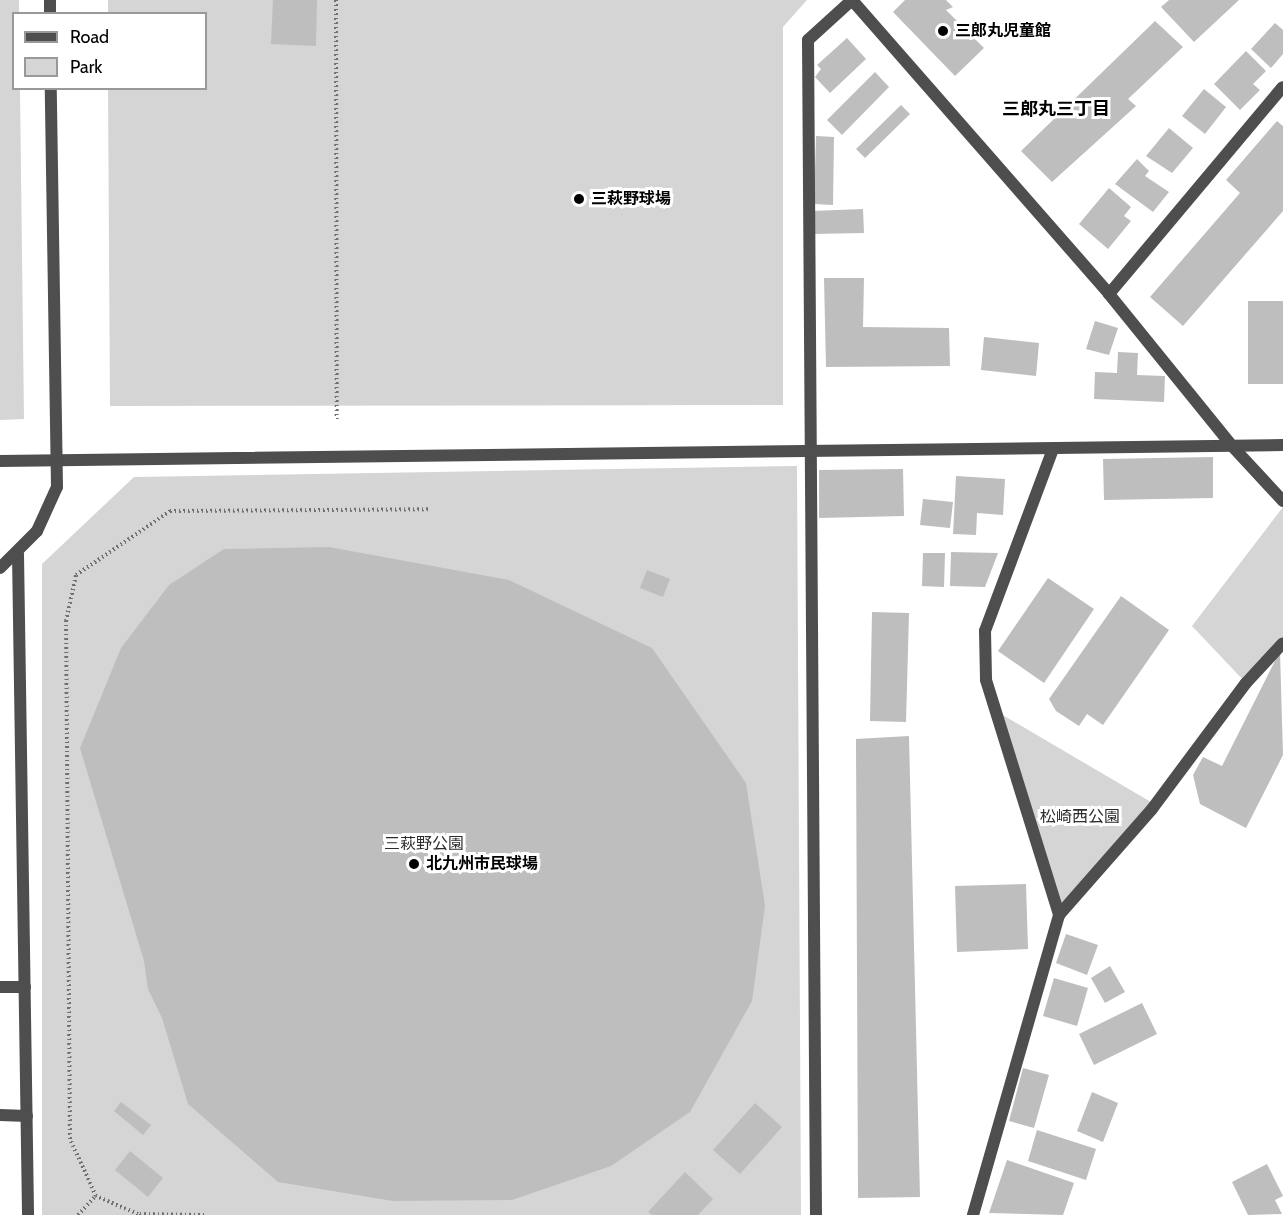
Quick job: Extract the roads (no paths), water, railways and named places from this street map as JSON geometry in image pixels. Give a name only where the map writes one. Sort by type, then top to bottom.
[{"type":"street","points":[[816,1215],[808,40],[852,0],[1109,294],[1232,446],[1283,501]]},
{"type":"street","points":[[1109,294],[1283,87]]},
{"type":"street","points":[[0,568],[18,554],[50,509],[58,461],[51,90]]},
{"type":"street","points":[[0,461],[1283,445]]},
{"type":"street","points":[[1053,449],[985,631],[986,680],[1059,915]]},
{"type":"street","points":[[18,554],[28,1215]]},
{"type":"street","points":[[973,1215],[1059,915],[1152,809],[1246,682],[1283,643]]},
{"type":"street","points":[[0,987],[26,987]]},
{"type":"street","points":[[0,1115],[27,1116]]},
{"type":"place","name":"三郎丸児童館","points":[[943,31]]},
{"type":"place","name":"三萩野球場","points":[[579,199]]},
{"type":"place","name":"北九州市民球場","points":[[414,864]]},
{"type":"district","name":"三郎丸三丁目","points":[[1056,109]]},
{"type":"park label","name":"松崎西公園","points":[[1080,817]]},
{"type":"park label","name":"三萩野公園","points":[[424,844]]}]
